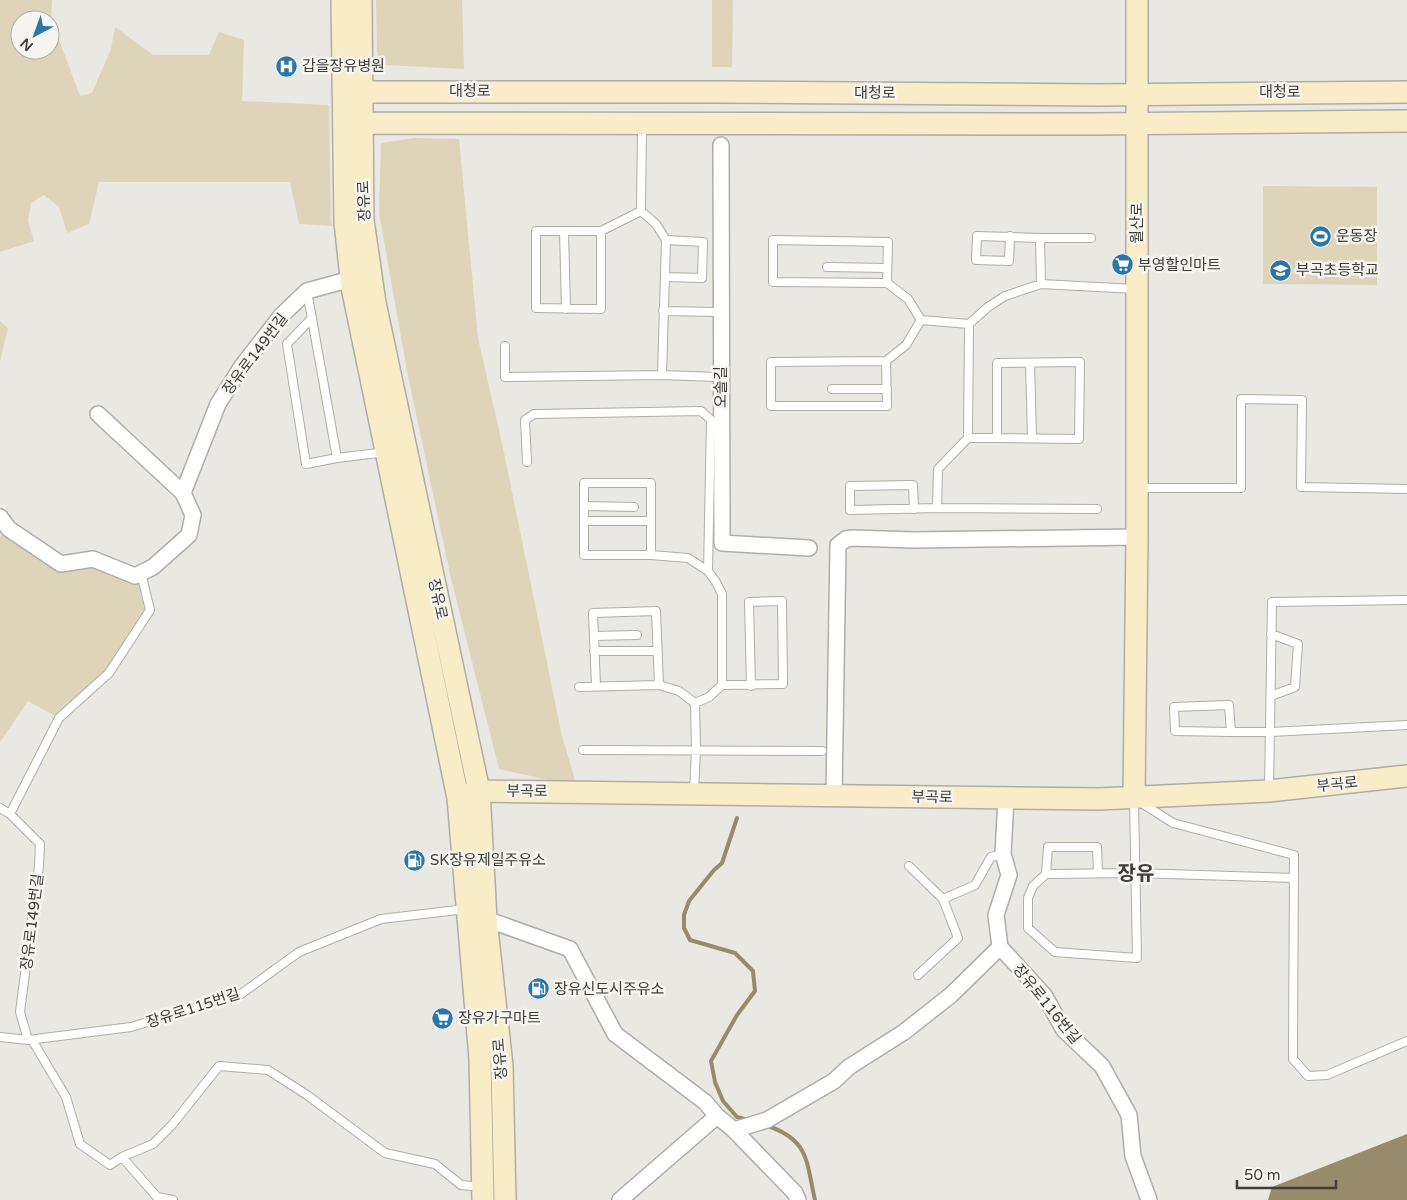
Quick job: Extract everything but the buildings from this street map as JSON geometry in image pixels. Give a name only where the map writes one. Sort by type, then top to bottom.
[{"type":"main road","name":"장유로","points":[[342,0],[363,220],[375,302],[479,791],[477,914],[484,1194]]},
{"type":"main road","name":"장유로","points":[[352,92],[361,0]]},
{"type":"main road","name":"월산로","points":[[1134,798],[1137,537],[1137,0]]},
{"type":"main road","name":"대청로","points":[[352,92],[1137,95],[1407,92]]},
{"type":"main road","name":"대청로","points":[[353,123],[1137,124],[1407,120]]},
{"type":"main road","name":"장유로","points":[[353,123],[345,222],[351,279],[458,798],[502,1066],[505,1200]]},
{"type":"main road","name":"부곡로","points":[[458,798],[479,791],[1134,798],[1269,791],[1407,776]]},
{"type":"street","name":"오솔길","points":[[721,145],[722,542],[809,548]]},
{"type":"street","points":[[307,291],[351,279]]},
{"type":"street","name":"장유로149번길","points":[[183,493],[218,404],[242,366],[276,323],[307,291]]},
{"type":"street","points":[[0,517],[8,529],[61,564],[93,559],[135,576],[153,568],[189,535],[193,515],[183,493],[98,414]]},
{"type":"street","points":[[834,795],[838,545],[846,539],[852,538],[914,540],[1137,537]]},
{"type":"street","points":[[734,1130],[767,1120],[834,1081],[850,1067],[904,1032],[951,995],[1000,947],[996,915],[1009,874],[1003,854],[1006,798]]},
{"type":"street","points":[[477,914],[570,949],[614,1034],[706,1102],[717,1116],[734,1130],[795,1193],[798,1200]]},
{"type":"street","name":"장유로116번길","points":[[1000,947],[1044,995],[1064,1030],[1102,1066],[1129,1115],[1133,1156],[1149,1200]]},
{"type":"street","points":[[620,1200],[717,1116]]},
{"type":"lane","points":[[640,211],[642,123]]},
{"type":"lane","points":[[601,231],[601,309],[536,308],[536,231],[601,231],[640,211]]},
{"type":"lane","points":[[640,211],[656,224],[666,240],[662,375]]},
{"type":"lane","points":[[564,231],[566,309]]},
{"type":"lane","points":[[1010,236],[1009,261],[976,260],[977,236],[1010,236],[1040,238],[1091,238]]},
{"type":"lane","points":[[1040,238],[1041,284]]},
{"type":"lane","points":[[665,277],[702,278],[703,242],[666,240]]},
{"type":"lane","points":[[887,283],[888,242],[773,240],[773,282],[887,283],[908,299],[921,320]]},
{"type":"lane","points":[[827,267],[888,268]]},
{"type":"lane","points":[[921,320],[969,324],[988,307],[1005,296],[1041,284],[1137,289]]},
{"type":"lane","points":[[307,291],[337,458]]},
{"type":"lane","points":[[663,311],[716,312]]},
{"type":"lane","points":[[312,318],[287,344],[306,464],[386,452]]},
{"type":"lane","points":[[886,361],[887,406],[772,406],[771,362],[886,361],[906,345],[921,320]]},
{"type":"lane","points":[[937,508],[938,469],[968,438],[969,324]]},
{"type":"lane","points":[[505,346],[505,377],[662,375],[717,377]]},
{"type":"lane","points":[[968,438],[1079,439],[1080,362],[997,363],[997,438]]},
{"type":"lane","points":[[1030,363],[1032,438]]},
{"type":"lane","points":[[832,389],[887,389]]},
{"type":"lane","points":[[1137,488],[1241,488],[1241,400],[1302,400],[1301,487],[1407,489]]},
{"type":"lane","points":[[527,462],[526,420],[534,414],[701,411],[711,420],[708,571]]},
{"type":"lane","points":[[651,555],[651,483],[584,483],[584,555],[651,555],[688,558],[708,571],[716,582],[722,594],[722,685]]},
{"type":"lane","points":[[914,509],[914,485],[850,486],[850,510],[914,509],[937,508],[1097,509]]},
{"type":"lane","points":[[584,506],[634,507]]},
{"type":"lane","points":[[584,521],[651,522]]},
{"type":"lane","points":[[10,814],[60,718],[109,673],[150,610],[141,573]]},
{"type":"lane","points":[[1269,791],[1272,602],[1407,600]]},
{"type":"lane","points":[[695,703],[709,697],[722,685],[751,686],[783,684],[782,601],[749,602],[751,686]]},
{"type":"lane","points":[[596,686],[593,613],[656,611],[659,685]]},
{"type":"lane","points":[[1271,634],[1298,644],[1295,687],[1271,696]]},
{"type":"lane","points":[[594,636],[637,635]]},
{"type":"lane","points":[[594,651],[657,651]]},
{"type":"lane","points":[[579,687],[659,685],[679,691],[695,703]]},
{"type":"lane","points":[[694,794],[696,750],[695,703]]},
{"type":"lane","points":[[1231,732],[1229,705],[1174,706],[1175,731],[1231,732],[1271,732],[1407,724]]},
{"type":"lane","points":[[583,750],[822,751]]},
{"type":"lane","points":[[1134,798],[1135,873],[1137,958],[1055,952],[1028,928],[1028,898],[1033,886],[1046,874],[1135,873],[1294,878]]},
{"type":"lane","points":[[1134,798],[1173,823],[1294,855],[1293,1060],[1308,1076],[1327,1074],[1407,1041]]},
{"type":"lane","name":"장유로149번길","points":[[0,808],[10,814],[40,844],[39,866],[20,1012],[30,1040]]},
{"type":"lane","points":[[1046,874],[1048,847],[1097,847],[1098,873]]},
{"type":"lane","points":[[943,899],[975,885],[991,857],[1003,854]]},
{"type":"lane","points":[[909,866],[943,899],[958,938],[918,975]]},
{"type":"lane","name":"장유로115번길","points":[[0,1037],[30,1040],[131,1027],[241,994],[299,952],[381,919],[477,914]]},
{"type":"lane","points":[[30,1040],[66,1097],[80,1144],[110,1165],[122,1158],[157,1196],[173,1200]]},
{"type":"lane","name":"장유로","points":[[122,1158],[153,1144],[172,1125],[219,1066],[268,1070],[386,1153],[435,1164],[461,1186],[484,1194]]},
{"type":"shaded area","points":[[0,0],[52,0],[51,10],[10,10],[10,60],[60,60],[60,42],[80,96],[92,93],[111,49],[115,27],[153,55],[209,55],[219,32],[244,40],[242,101],[329,105],[331,222],[333,226],[299,224],[290,182],[99,182],[89,224],[67,233],[59,207],[44,195],[31,203],[28,221],[34,241],[0,252]]},
{"type":"shaded area","points":[[376,0],[462,0],[464,69],[386,65],[381,61],[377,53]]},
{"type":"shaded area","points":[[712,0],[733,0],[732,67],[712,67]]},
{"type":"shaded area","points":[[414,138],[459,139],[478,338],[503,448],[562,736],[575,780],[558,782],[499,769],[450,574],[408,376],[379,213],[381,143]]},
{"type":"shaded area","name":"운동장","points":[[1263,186],[1377,187],[1377,285],[1263,284]]},
{"type":"shaded area","points":[[0,321],[8,328],[0,362]]},
{"type":"shaded area","points":[[9,529],[61,564],[93,559],[135,576],[150,610],[109,673],[59,718],[28,701],[0,742],[0,536]]},
{"type":"shaded area","points":[[1407,1134],[1407,1200],[1268,1200],[1272,1187]]},
{"type":"waterway","points":[[737,818],[722,863],[689,901],[684,915],[684,928],[690,940],[735,953],[753,971],[755,991],[737,1015],[711,1061],[715,1082],[723,1101],[737,1117],[749,1120]]},
{"type":"waterway","points":[[765,1125],[790,1137],[798,1144],[807,1162],[815,1200]]},
{"type":"place","name":"갑을장유병원","points":[[286,66]]},
{"type":"place","name":"운동장","points":[[1320,236]]},
{"type":"place","name":"부영할인마트","points":[[1122,265]]},
{"type":"place","name":"부곡초등학교","points":[[1280,270]]},
{"type":"place","name":"SK장유제일주유소","points":[[414,860]]},
{"type":"place","name":"장유신도시주유소","points":[[538,989]]},
{"type":"place","name":"장유가구마트","points":[[442,1018]]},
{"type":"district","name":"장유","points":[[1136,874]]}]
